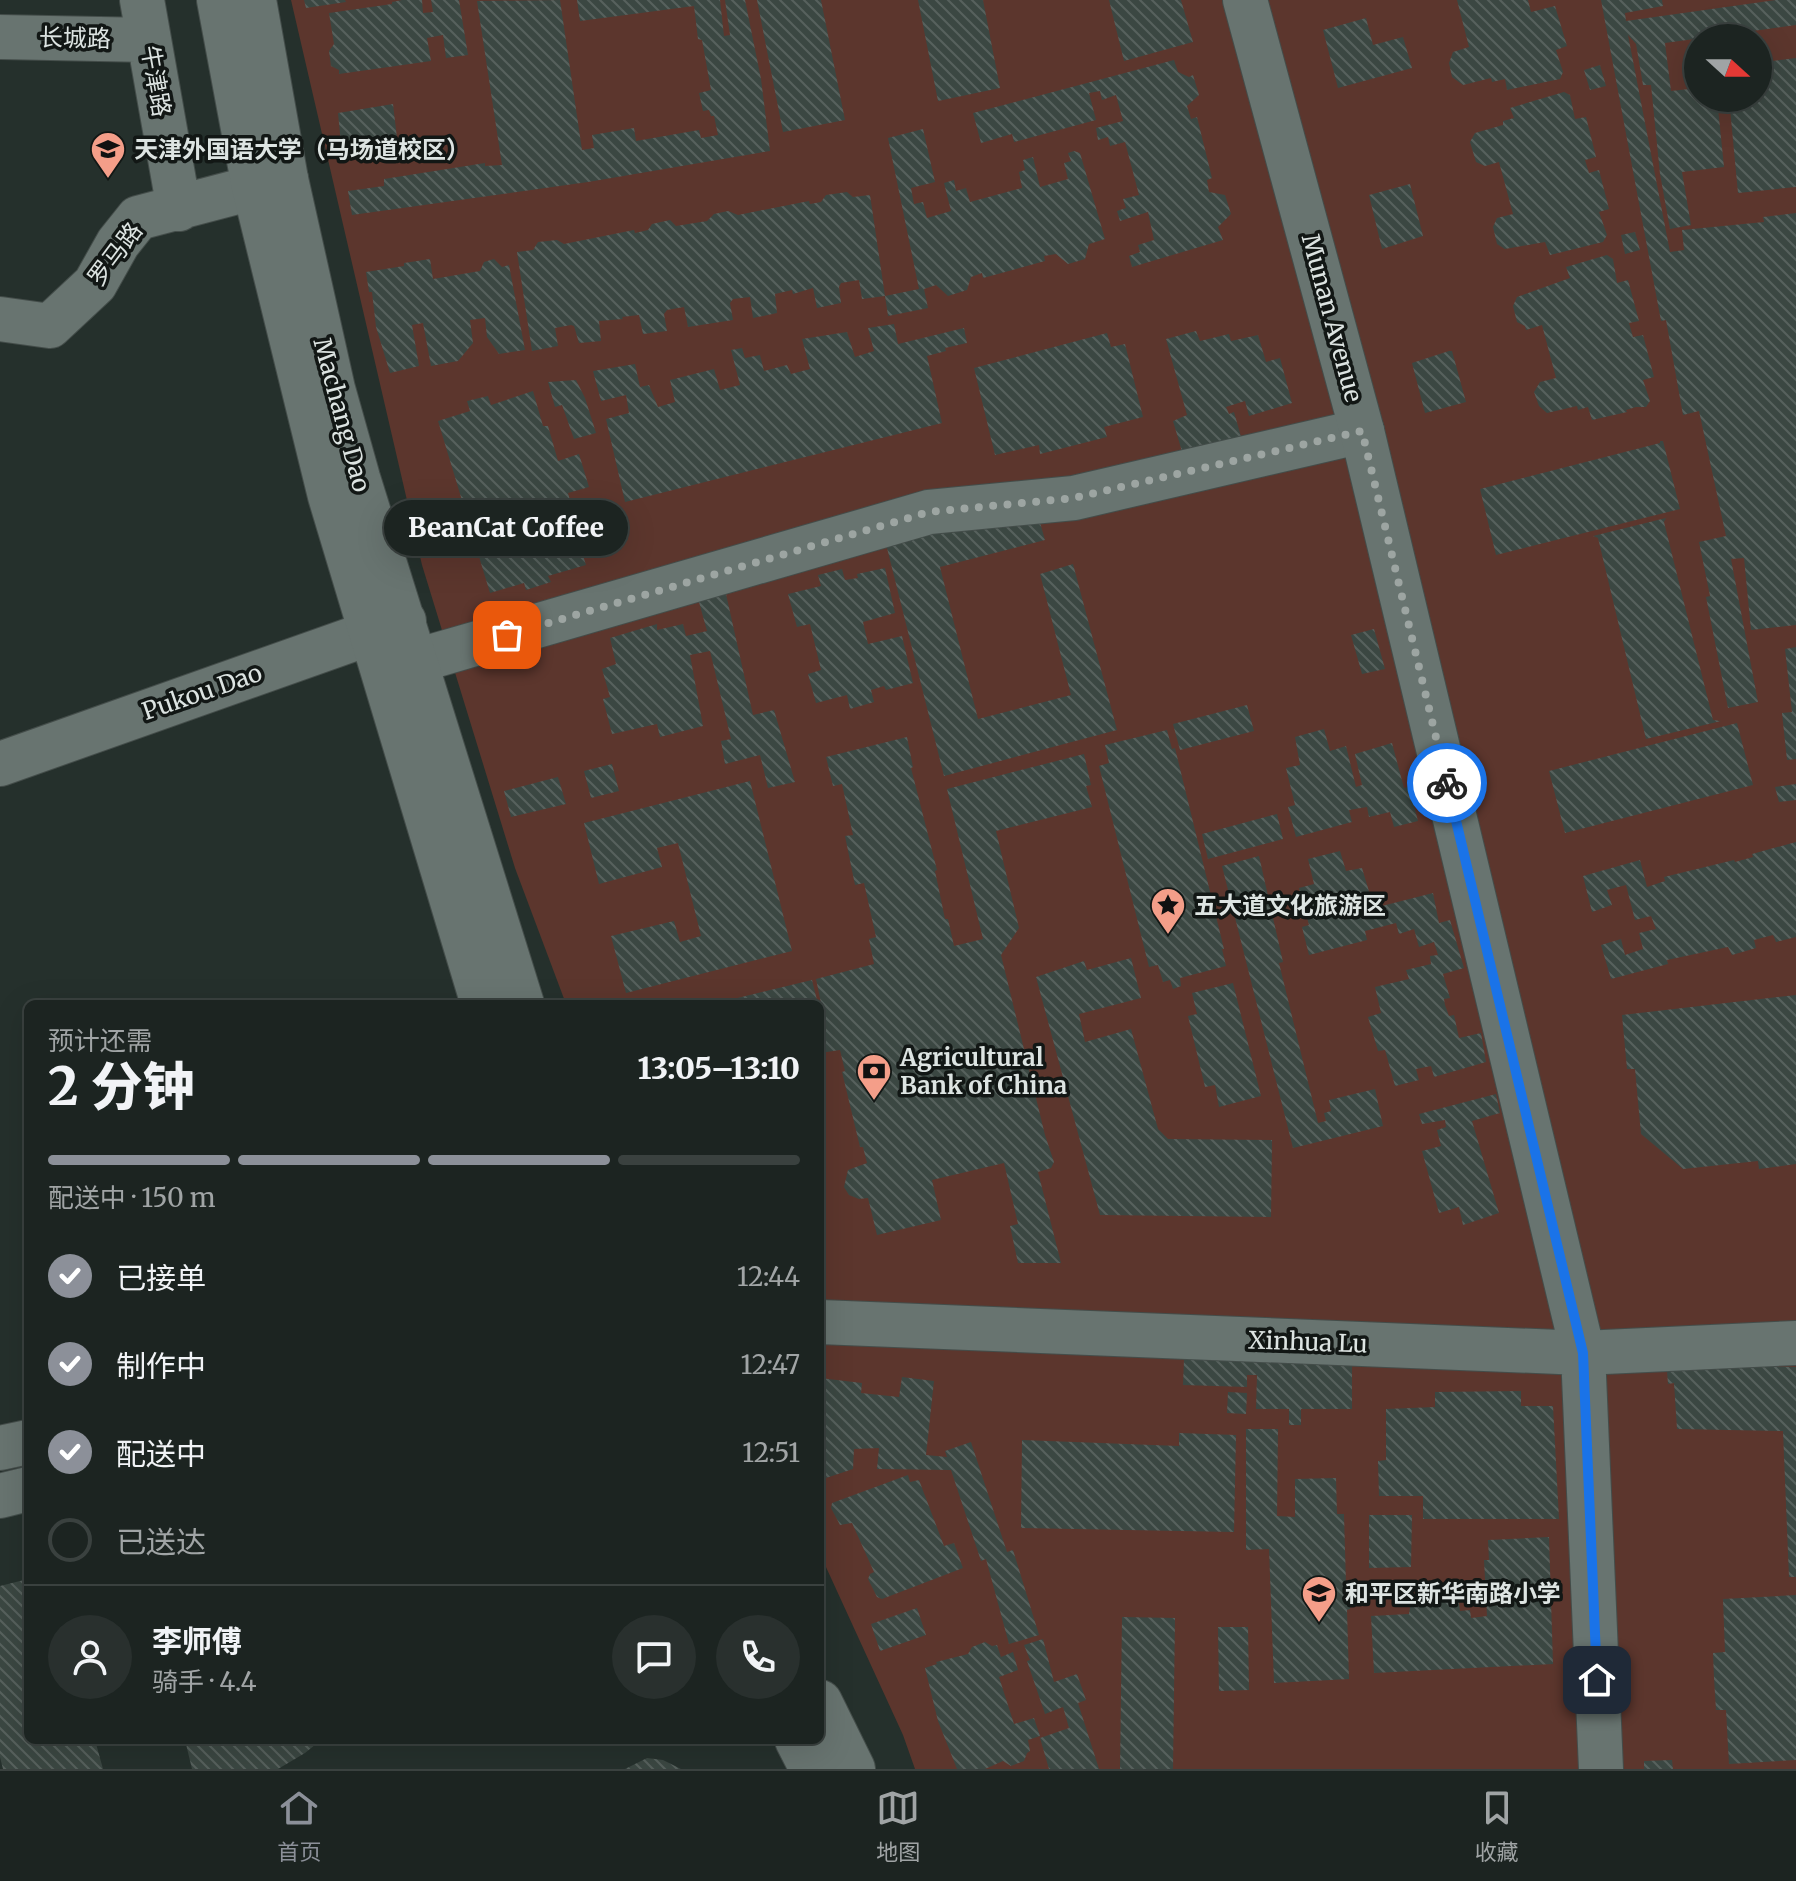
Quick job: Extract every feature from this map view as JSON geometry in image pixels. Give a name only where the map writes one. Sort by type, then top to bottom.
[{"type":"street","name":"Machang Dao","points":[[219,0],[358,478],[482,1000]]},
{"type":"street","name":"Machang Dao","points":[[254,0],[270,183]]},
{"type":"street","name":"Munan Avenue","points":[[1245,0],[1362,431],[1583,1353],[1601,1769]]},
{"type":"street","name":"长城路","points":[[0,37],[146,20]]},
{"type":"street","name":"牛津路","points":[[146,20],[179,209]]},
{"type":"street","name":"罗马路","points":[[0,319],[50,326],[95,284],[118,243],[138,218],[270,183]]},
{"type":"street","name":"Pukou Dao","points":[[0,764],[397,638],[929,512],[1074,498],[1362,431]]},
{"type":"street","name":"Machang Dao","points":[[397,638],[521,1000]]},
{"type":"street","name":"Xinhua Lu","points":[[824,1322],[1583,1353],[1796,1343]]},
{"type":"street","points":[[0,1448],[24,1443]]},
{"type":"street","points":[[0,1496],[24,1490]]},
{"type":"street","points":[[824,1710],[853,1769]]},
{"type":"street","points":[[799,1744],[812,1769]]},
{"type":"shaded area","name":"五大道文化旅游区","points":[[291,0],[1796,0],[1796,1769],[915,1769],[903,1735],[824,1563],[824,1000],[564,1000],[515,868],[422,565]]},
{"type":"building","points":[[304,0],[345,0],[346,2],[306,8]]},
{"type":"building","points":[[402,0],[422,0],[423,13],[433,12],[431,0],[459,0],[468,55],[446,58],[443,35],[427,38],[431,61],[339,74],[339,70],[331,66],[329,51],[334,44],[329,13]]},
{"type":"building","points":[[560,0],[582,150],[594,148],[592,135],[634,128],[636,141],[699,130],[701,138],[718,135],[714,116],[709,110],[703,111],[699,93],[711,90],[702,40],[698,39],[694,6],[580,21],[577,0],[720,0],[724,36],[730,35],[725,0],[745,0],[761,79],[770,151],[588,182],[352,215],[348,191],[384,186],[384,179],[485,163],[485,166],[502,165],[477,1]]},
{"type":"building","points":[[757,0],[821,0],[845,120],[783,132]]},
{"type":"building","points":[[918,0],[983,0],[1000,88],[938,101]]},
{"type":"building","points":[[1109,0],[1181,0],[1193,42],[1124,61]]},
{"type":"building","points":[[1457,0],[1528,0],[1531,12],[1555,6],[1567,46],[1556,50],[1563,72],[1560,79],[1507,90],[1505,79],[1492,82],[1491,78],[1463,85],[1452,77],[1449,63],[1453,52],[1469,47]]},
{"type":"building","points":[[1601,0],[1662,0],[1663,6],[1625,13],[1626,21],[1776,0],[1796,0],[1796,25],[1772,28],[1772,24],[1684,24],[1684,40],[1665,43],[1671,91],[1684,90],[1684,112],[1718,112],[1724,167],[1682,172],[1691,225],[1670,229],[1660,174],[1651,85],[1643,85],[1636,44],[1628,35],[1670,252],[1684,250],[1682,230],[1764,222],[1763,217],[1796,213],[1796,625],[1751,630],[1744,558],[1731,559],[1758,702],[1728,708],[1706,597],[1710,596],[1699,542],[1726,536],[1699,411],[1683,415],[1666,320],[1661,321]]},
{"type":"building","points":[[1366,18],[1373,45],[1403,37],[1412,68],[1338,88],[1323,30]]},
{"type":"building","points":[[1796,58],[1796,187],[1738,193],[1730,112],[1772,112],[1772,61]]},
{"type":"building","points":[[1174,60],[1178,72],[1189,77],[1193,75],[1199,95],[1187,106],[1191,119],[1197,117],[1212,178],[1207,180],[1209,192],[1225,195],[1231,214],[1218,227],[1223,240],[1132,267],[1129,256],[1140,252],[1138,245],[1154,240],[1148,212],[1120,221],[1117,211],[1126,208],[1123,199],[1139,195],[1125,142],[1110,146],[1108,137],[1098,140],[1096,128],[1123,121],[1116,95],[1102,100],[1100,91],[1089,93],[1096,120],[1014,142],[1012,134],[981,143],[973,113]]},
{"type":"building","points":[[1600,65],[1606,86],[1590,90],[1584,70]]},
{"type":"building","points":[[1564,92],[1570,95],[1575,119],[1586,117],[1596,157],[1585,160],[1589,173],[1599,170],[1609,209],[1599,212],[1607,235],[1603,242],[1550,255],[1545,242],[1505,249],[1497,244],[1493,227],[1497,218],[1513,214],[1499,162],[1485,166],[1476,162],[1470,142],[1475,133],[1503,125],[1503,121],[1514,118],[1510,108]]},
{"type":"building","points":[[393,104],[397,138],[375,142],[375,148],[342,154],[338,113]]},
{"type":"building","points":[[923,129],[935,182],[911,188],[914,204],[923,202],[927,218],[951,211],[944,183],[954,180],[956,191],[966,188],[970,202],[1022,188],[1019,172],[1025,170],[1023,160],[1033,157],[1040,187],[1068,179],[1064,163],[1071,161],[1068,153],[1080,153],[1105,239],[1089,244],[1085,259],[1068,264],[1056,254],[1044,256],[1045,261],[983,278],[982,273],[971,277],[967,290],[948,296],[936,285],[924,289],[928,308],[888,316],[885,296],[919,289],[888,138]]},
{"type":"building","points":[[1410,184],[1423,236],[1382,249],[1369,195]]},
{"type":"building","points":[[847,192],[853,197],[870,195],[885,296],[862,299],[859,280],[841,283],[841,303],[817,308],[813,288],[793,294],[792,290],[775,294],[777,313],[753,318],[750,297],[733,299],[730,303],[733,320],[688,327],[684,307],[667,310],[664,314],[667,331],[643,334],[639,315],[622,317],[599,321],[601,341],[579,343],[571,325],[555,328],[558,346],[532,351],[517,252],[533,250],[538,242],[557,240],[564,244],[634,230],[635,233],[648,230],[652,224],[670,220],[676,226],[707,221],[714,214],[728,211],[738,215],[809,201],[810,204],[821,202],[826,195]]},
{"type":"building","points":[[1635,232],[1640,250],[1625,254],[1621,235]]},
{"type":"building","points":[[1607,255],[1613,259],[1617,283],[1628,280],[1639,321],[1629,323],[1633,337],[1643,335],[1654,377],[1643,380],[1650,401],[1646,407],[1592,420],[1588,407],[1578,410],[1577,406],[1547,413],[1539,406],[1534,392],[1540,382],[1556,378],[1542,325],[1526,330],[1517,322],[1513,306],[1517,297],[1570,278],[1566,267]]},
{"type":"building","points":[[430,259],[433,279],[480,271],[484,262],[494,259],[502,267],[509,265],[525,350],[499,354],[487,337],[485,318],[470,320],[473,343],[458,361],[431,366],[423,323],[412,325],[419,366],[390,373],[376,327],[366,272]]},
{"type":"building","points":[[894,324],[898,344],[964,328],[967,343],[927,356],[942,423],[625,502],[606,419],[629,413],[626,395],[601,401],[593,371],[635,364],[640,387],[649,385],[658,407],[675,402],[670,380],[714,369],[720,390],[740,385],[731,350],[742,348],[745,358],[760,355],[764,371],[787,365],[791,374],[810,369],[802,339],[847,332],[855,357],[874,351],[868,328]]},
{"type":"building","points":[[1196,331],[1200,341],[1229,334],[1231,341],[1258,335],[1266,362],[1280,358],[1292,403],[1249,416],[1245,401],[1226,407],[1229,414],[1234,412],[1242,440],[1183,455],[1173,421],[1187,415],[1166,339]]},
{"type":"building","points":[[1107,333],[1111,347],[1125,344],[1143,417],[1104,427],[1107,437],[1040,454],[1039,445],[995,455],[974,368]]},
{"type":"building","points":[[1452,351],[1466,402],[1425,413],[1412,363]]},
{"type":"building","points":[[576,380],[596,433],[574,439],[562,405],[555,407],[548,382]]},
{"type":"building","points":[[533,391],[558,461],[579,454],[589,487],[568,493],[571,504],[591,498],[594,508],[575,514],[581,532],[576,533],[586,565],[548,576],[551,582],[526,590],[524,583],[490,593],[438,421],[470,411],[467,401],[488,396],[491,405]]},
{"type":"building","points":[[1663,441],[1680,509],[1496,555],[1480,489]]},
{"type":"building","points":[[1033,498],[1045,540],[940,567],[978,719],[1071,695],[1040,574],[1073,564],[1117,730],[944,776],[884,536]]},
{"type":"building","points":[[616,505],[628,540],[603,547],[593,512]]},
{"type":"building","points":[[1666,518],[1664,522],[1713,720],[1721,721],[1646,739],[1598,538],[1593,536]]},
{"type":"building","points":[[885,568],[895,613],[863,622],[868,644],[902,636],[913,683],[886,690],[884,686],[871,690],[874,702],[850,709],[847,695],[816,703],[808,674],[821,670],[810,624],[797,627],[788,594],[821,586],[818,575],[842,569],[845,580]]},
{"type":"building","points":[[726,594],[753,715],[774,710],[795,782],[768,788],[760,755],[725,764],[721,741],[731,739],[710,651],[690,655],[703,726],[660,737],[657,724],[612,734],[603,699],[610,697],[602,669],[616,664],[610,638],[657,624],[657,630],[683,624],[686,636],[707,631],[697,595]]},
{"type":"building","points":[[1374,629],[1385,669],[1362,674],[1351,635]]},
{"type":"building","points":[[1796,647],[1796,759],[1787,760],[1782,713],[1792,712],[1785,649]]},
{"type":"building","points":[[1247,705],[1254,731],[1180,750],[1173,724]]},
{"type":"building","points":[[1737,723],[1753,785],[1565,833],[1549,771]]},
{"type":"building","points":[[1324,729],[1330,751],[1346,746],[1356,787],[1362,785],[1355,754],[1392,743],[1404,788],[1415,785],[1420,804],[1414,806],[1418,821],[1394,827],[1390,812],[1369,817],[1367,807],[1349,810],[1352,822],[1296,837],[1288,807],[1295,805],[1286,768],[1300,765],[1295,737]]},
{"type":"building","points":[[1167,730],[1172,749],[1175,748],[1226,966],[1180,978],[1181,986],[1173,989],[1170,980],[1163,982],[1158,965],[1149,967],[1099,766],[1109,763],[1105,745]]},
{"type":"building","points":[[907,737],[911,768],[937,870],[945,919],[948,919],[954,946],[983,939],[947,789],[1084,754],[1091,785],[1086,786],[1092,807],[996,831],[1019,928],[1001,955],[1054,1162],[1051,1168],[1038,1172],[1061,1263],[1018,1263],[1010,1226],[1018,1224],[1004,1163],[932,1180],[941,1220],[877,1235],[868,1198],[849,1195],[844,1187],[848,1170],[867,1163],[863,1147],[860,1147],[842,1072],[845,1071],[840,1050],[824,1052],[824,1000],[820,1000],[816,979],[874,964],[869,939],[876,937],[864,883],[855,885],[845,836],[853,835],[842,784],[833,786],[826,757]]},
{"type":"building","points":[[612,764],[619,791],[591,798],[584,771]]},
{"type":"building","points":[[558,777],[566,804],[511,817],[504,791]]},
{"type":"building","points":[[750,781],[792,951],[626,993],[611,936],[674,921],[680,942],[701,936],[678,843],[657,848],[662,867],[599,884],[584,823]]},
{"type":"building","points":[[1796,784],[1796,800],[1779,802],[1775,787]]},
{"type":"building","points":[[1277,814],[1283,839],[1208,859],[1202,834]]},
{"type":"building","points":[[1796,842],[1796,937],[1776,942],[1773,935],[1754,940],[1756,948],[1732,955],[1728,947],[1667,960],[1668,964],[1611,979],[1601,945],[1621,939],[1625,955],[1643,949],[1639,933],[1656,929],[1651,916],[1635,920],[1626,885],[1607,890],[1612,905],[1592,912],[1583,876],[1640,860],[1647,887],[1665,881],[1664,877],[1735,862]]},
{"type":"building","points":[[1340,851],[1346,871],[1362,868],[1374,908],[1433,893],[1439,923],[1450,920],[1464,968],[1443,974],[1450,998],[1444,999],[1445,1005],[1449,1016],[1454,1015],[1459,1038],[1481,1033],[1486,1062],[1434,1077],[1431,1066],[1416,1069],[1419,1080],[1395,1086],[1385,1050],[1378,1051],[1368,1017],[1381,1013],[1375,987],[1409,979],[1406,970],[1431,964],[1430,956],[1438,955],[1434,942],[1419,947],[1414,929],[1399,934],[1396,923],[1365,931],[1367,940],[1309,955],[1302,927],[1309,925],[1299,888],[1314,884],[1308,859]]},
{"type":"building","points":[[1259,856],[1283,962],[1279,963],[1318,1123],[1326,1121],[1324,1113],[1331,1111],[1329,1100],[1375,1089],[1383,1126],[1293,1148],[1222,866]]},
{"type":"building","points":[[1131,958],[1141,998],[1079,1014],[1085,1042],[1131,1029],[1158,1129],[1168,1139],[1272,1140],[1271,1217],[1100,1215],[1036,977],[1084,961],[1087,970]]},
{"type":"building","points":[[812,980],[817,1000],[729,1000]]},
{"type":"building","points":[[1233,983],[1261,1096],[1219,1107],[1215,1085],[1205,1087],[1188,1016],[1197,1014],[1192,993]]},
{"type":"building","points":[[1796,995],[1796,1164],[1759,1169],[1758,1161],[1683,1169],[1641,1134],[1635,1069],[1627,1069],[1622,1015]]},
{"type":"building","points":[[1496,1094],[1500,1113],[1472,1121],[1499,1213],[1463,1225],[1459,1207],[1439,1213],[1422,1151],[1441,1146],[1437,1130],[1446,1127],[1445,1120],[1422,1124],[1419,1114]]},
{"type":"building","points":[[1184,1359],[1352,1361],[1352,1409],[1301,1409],[1301,1425],[1289,1425],[1289,1409],[1256,1409],[1257,1375],[1247,1375],[1247,1387],[1183,1385]]},
{"type":"building","points":[[1693,1366],[1796,1367],[1796,1577],[1789,1577],[1783,1431],[1677,1429],[1674,1383],[1668,1384],[1667,1371]]},
{"type":"building","points":[[902,1377],[934,1381],[926,1455],[947,1457],[945,1451],[971,1442],[1007,1552],[1013,1550],[1039,1635],[1009,1644],[986,1559],[981,1561],[951,1470],[877,1469],[879,1448],[854,1449],[853,1469],[824,1479],[824,1378],[862,1383],[861,1393],[899,1397]]},
{"type":"building","points":[[1521,1391],[1521,1406],[1553,1406],[1559,1519],[1423,1519],[1423,1496],[1379,1496],[1378,1461],[1386,1460],[1386,1409],[1435,1407],[1435,1392]]},
{"type":"building","points":[[1228,1392],[1247,1393],[1246,1414],[1227,1413]]},
{"type":"building","points":[[1246,1429],[1278,1429],[1277,1516],[1295,1517],[1295,1479],[1336,1478],[1337,1514],[1344,1514],[1346,1584],[1349,1585],[1349,1679],[1274,1683],[1269,1549],[1246,1550]]},
{"type":"building","points":[[1179,1433],[1236,1435],[1234,1532],[1021,1528],[1022,1440],[1179,1446]]},
{"type":"building","points":[[908,1475],[910,1482],[919,1480],[944,1546],[954,1543],[963,1568],[882,1599],[877,1597],[868,1579],[874,1572],[852,1523],[840,1525],[831,1508],[832,1503]]},
{"type":"building","points":[[1369,1515],[1412,1515],[1411,1567],[1369,1568]]},
{"type":"building","points":[[1549,1537],[1553,1664],[1374,1673],[1371,1616],[1409,1614],[1410,1607],[1433,1605],[1433,1597],[1458,1595],[1460,1611],[1470,1610],[1471,1618],[1487,1616],[1484,1560],[1489,1560],[1488,1540]]},
{"type":"building","points":[[24,1580],[24,1744],[96,1744],[103,1769],[3,1769],[0,1757],[0,1586]]},
{"type":"building","points":[[1796,1595],[1796,1760],[1729,1764],[1726,1710],[1716,1710],[1713,1653],[1725,1652],[1723,1599]]},
{"type":"building","points":[[917,1608],[926,1635],[880,1651],[871,1624]]},
{"type":"building","points":[[1122,1617],[1175,1618],[1173,1769],[1120,1769]]},
{"type":"building","points":[[1218,1627],[1248,1627],[1249,1690],[1219,1691]]},
{"type":"building","points":[[1043,1639],[1054,1682],[1077,1674],[1086,1700],[1078,1703],[1099,1769],[1049,1769],[1040,1738],[1069,1728],[1063,1707],[1045,1714],[1027,1661],[1030,1660],[1024,1645]]},
{"type":"building","points":[[985,1642],[997,1645],[1001,1657],[1013,1652],[1018,1670],[999,1677],[1014,1724],[1034,1718],[1040,1736],[1028,1740],[1030,1751],[1024,1761],[1011,1766],[1003,1761],[985,1769],[957,1769],[938,1721],[925,1668],[968,1654],[972,1647]]},
{"type":"building","points":[[186,1744],[316,1744],[278,1769],[192,1769]]},
{"type":"building","points":[[647,1758],[663,1760],[681,1769],[625,1769]]},
{"type":"building","points":[[1672,1760],[1673,1769],[1644,1769],[1644,1761]]},
{"type":"way so far","points":[[507,635],[929,512],[1074,498],[1362,431],[1447,783]]},
{"type":"place","name":"天津外国语大学（马场道校区）","points":[[108,180]]},
{"type":"place","name":"BeanCat Coffee","points":[[507,635]]},
{"type":"place","name":"五大道文化旅游区","points":[[1168,936]]},
{"type":"place","name":"Agricultural Bank of China","points":[[874,1102]]},
{"type":"place","name":"和平区新华南路小学","points":[[1319,1624]]},
{"type":"route","points":[[1447,783],[1583,1353],[1597,1680]]}]
